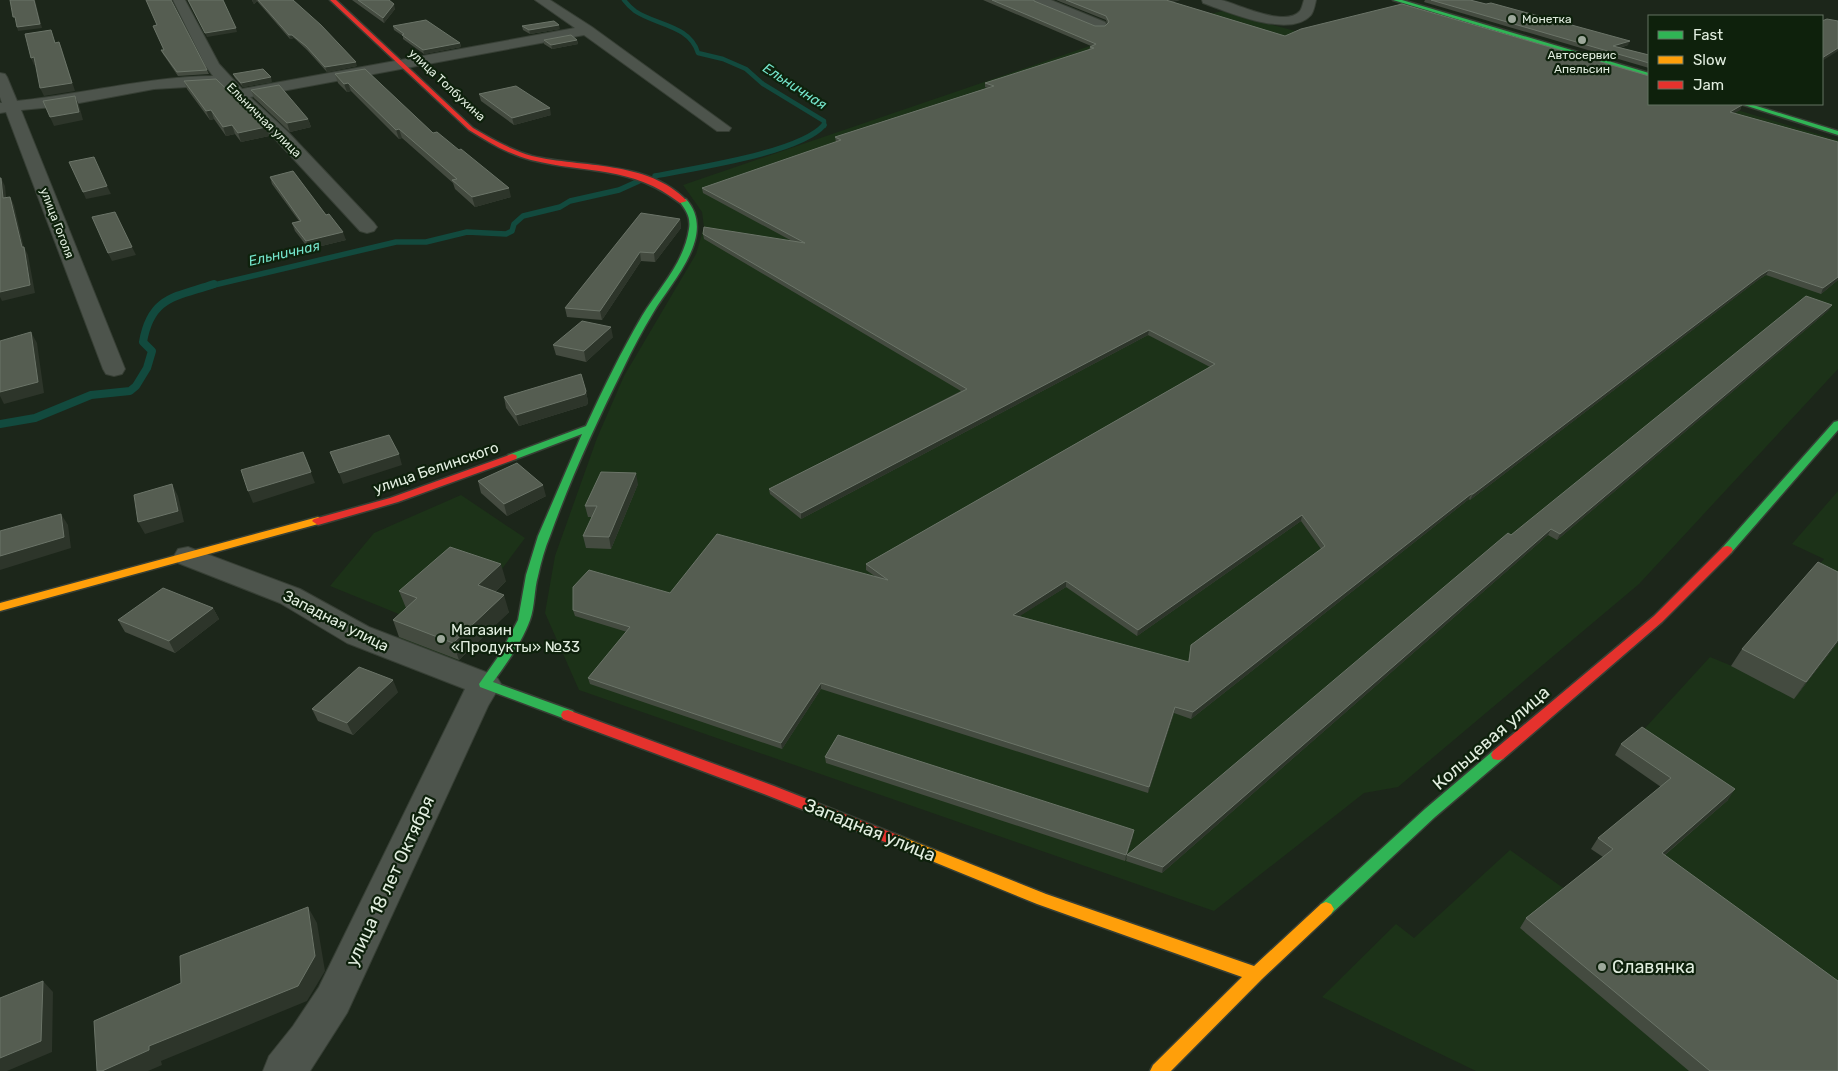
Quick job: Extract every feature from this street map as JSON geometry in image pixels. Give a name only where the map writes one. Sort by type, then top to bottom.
[{"type":"street","name":"Ельничная улица","points":[[179,0],[212,65],[224,80],[282,136],[367,227]]},
{"type":"street","name":"улица Толбухина","points":[[333,0],[471,129],[510,150],[536,159],[602,167],[646,178],[663,187],[687,205],[692,213],[692,239],[686,252],[632,344],[590,428]]},
{"type":"street","points":[[541,0],[587,30],[723,128]]},
{"type":"street","points":[[1040,0],[1100,25]]},
{"type":"street","points":[[1208,0],[1244,13],[1268,19],[1291,20],[1303,16],[1310,8],[1310,0]]},
{"type":"street","points":[[1396,0],[1648,75]]},
{"type":"street","points":[[240,94],[587,30]]},
{"type":"street","name":"улица Гоголя","points":[[0,77],[6,107],[114,369]]},
{"type":"street","points":[[6,107],[56,102],[154,84],[224,80]]},
{"type":"street","points":[[1747,105],[1838,133]]},
{"type":"street","name":"Кольцевая улица","points":[[1159,1071],[1256,974],[1365,872],[1473,775],[1658,619],[1713,566],[1838,424]]},
{"type":"street","points":[[485,684],[505,656],[524,620],[532,575],[544,536],[590,428]]},
{"type":"street","name":"улица Белинского","points":[[0,607],[394,500],[590,428]]},
{"type":"street","name":"Западная улица","points":[[188,556],[290,596],[358,635],[417,659],[769,790],[1042,899],[1256,974]]},
{"type":"street","name":"улица 18 лет Октября","points":[[284,1071],[308,1040],[333,1000],[473,703],[485,684]]},
{"type":"shaded area","points":[[1227,10],[1299,32],[1648,105],[1720,105],[1838,140],[1838,369],[1639,584],[1398,787],[1364,793],[1214,911],[579,690],[545,613],[555,556],[597,438],[624,376],[696,254],[704,227],[702,212],[683,185],[1122,35]]},
{"type":"shaded area","points":[[1838,491],[1838,999],[1654,864],[1727,800],[1636,738],[1710,657],[1732,666],[1824,559],[1792,544]]},
{"type":"shaded area","points":[[461,495],[525,538],[496,577],[506,581],[484,602],[509,611],[457,662],[397,639],[416,621],[330,586],[374,533]]},
{"type":"shaded area","points":[[1510,850],[1566,890],[1794,1071],[1476,1071],[1322,997],[1396,924],[1414,938]]},
{"type":"building","points":[[10,0],[34,0],[40,24],[17,27]]},
{"type":"building","points":[[146,0],[171,0],[207,70],[177,72],[161,50],[164,50],[153,26],[157,25]]},
{"type":"building","points":[[188,0],[223,0],[236,28],[205,33]]},
{"type":"building","points":[[258,0],[293,0],[321,25],[356,62],[325,67],[306,46],[292,35],[289,35]]},
{"type":"building","points":[[358,0],[389,0],[394,4],[383,18]]},
{"type":"building","points":[[992,0],[1034,0],[1095,26],[1105,26],[1109,22],[1106,16],[1066,0],[1166,0],[1285,36],[1301,29],[1402,4],[1648,76],[1648,105],[1742,105],[1730,112],[1838,142],[1838,277],[1823,288],[1769,270],[1761,275],[1471,494],[1193,712],[1175,707],[1149,787],[821,683],[781,743],[588,678],[630,627],[573,610],[573,587],[589,570],[670,593],[717,534],[888,580],[866,564],[1215,364],[1149,330],[801,513],[769,489],[967,389],[703,234],[704,227],[805,243],[702,188],[841,140],[835,137],[994,86],[985,83],[1094,48],[1090,47],[1096,44]],"holes":[[[1302,515],[1325,546],[1191,645],[1189,662],[1013,615],[1066,581],[1138,630]]]},
{"type":"building","points":[[1431,0],[1470,0],[1486,4],[1491,3],[1630,41],[1613,46],[1648,55],[1648,63]]},
{"type":"building","points":[[1827,19],[1838,21],[1838,48],[1823,57],[1823,21]]},
{"type":"building","points":[[426,20],[460,43],[423,50],[393,26]]},
{"type":"building","points":[[554,21],[559,25],[529,30],[522,26]]},
{"type":"building","points":[[51,30],[55,43],[59,42],[72,83],[40,88],[34,57],[31,58],[25,34]]},
{"type":"building","points":[[571,35],[577,40],[551,45],[544,40]]},
{"type":"building","points":[[263,69],[271,77],[241,83],[233,74]]},
{"type":"building","points":[[365,69],[433,133],[437,132],[459,150],[461,149],[509,188],[472,197],[452,180],[457,179],[399,129],[396,130],[348,83],[344,84],[335,74]]},
{"type":"building","points":[[216,79],[266,127],[238,133],[232,125],[223,127],[211,110],[206,111],[184,81]]},
{"type":"building","points":[[279,85],[308,119],[287,123],[251,90]]},
{"type":"building","points":[[516,86],[550,108],[512,118],[479,94]]},
{"type":"building","points":[[75,96],[79,112],[50,117],[43,101]]},
{"type":"building","points":[[94,157],[107,186],[83,192],[69,162]]},
{"type":"building","points":[[293,171],[326,215],[329,214],[343,232],[306,241],[292,223],[301,221],[270,177]]},
{"type":"building","points":[[0,178],[3,198],[10,197],[22,247],[24,247],[30,285],[0,292]]},
{"type":"building","points":[[115,212],[132,247],[108,253],[92,217]]},
{"type":"building","points":[[641,213],[680,219],[654,253],[640,252],[600,311],[565,308]]},
{"type":"building","points":[[1806,296],[1832,305],[1560,534],[1551,529],[1163,867],[1127,855],[1508,533],[1511,535]]},
{"type":"building","points":[[582,321],[611,327],[584,351],[553,345]]},
{"type":"building","points":[[31,332],[38,382],[0,392],[0,341]]},
{"type":"building","points":[[581,374],[586,391],[585,394],[516,415],[504,397]]},
{"type":"building","points":[[389,435],[399,454],[339,473],[330,452]]},
{"type":"building","points":[[303,452],[311,472],[248,491],[241,470]]},
{"type":"building","points":[[517,463],[543,485],[504,504],[478,481]]},
{"type":"building","points":[[601,472],[636,473],[609,537],[583,536],[597,506],[585,506]]},
{"type":"building","points":[[172,484],[178,511],[138,522],[134,495]]},
{"type":"building","points":[[61,514],[64,537],[0,556],[0,531]]},
{"type":"building","points":[[450,547],[501,564],[478,585],[504,595],[453,643],[393,620],[417,598],[399,591]]},
{"type":"building","points":[[1818,562],[1838,572],[1838,640],[1806,682],[1742,649]]},
{"type":"building","points":[[163,588],[213,608],[169,641],[118,620]]},
{"type":"building","points":[[359,667],[393,680],[347,723],[312,709]]},
{"type":"building","points":[[1642,727],[1735,789],[1662,853],[1838,981],[1838,1071],[1710,1071],[1526,918],[1613,849],[1598,838],[1671,778],[1621,744]]},
{"type":"building","points":[[838,735],[1134,830],[1126,855],[825,757]]},
{"type":"building","points":[[308,907],[315,956],[298,986],[149,1046],[149,1050],[102,1071],[97,1071],[94,1021],[181,983],[180,956]]},
{"type":"building","points":[[43,981],[41,1041],[0,1058],[0,998]]},
{"type":"waterway","name":"Ельничная","points":[[624,0],[643,16],[680,31],[694,44],[698,53],[723,59],[746,69],[763,84],[824,121],[824,125]]},
{"type":"waterway","name":"Ельничная","points":[[655,176],[719,164],[770,151],[793,144],[811,135],[824,125]]},
{"type":"waterway","name":"Ельничная","points":[[210,286],[396,242],[426,242],[467,232],[506,234],[512,231],[514,224],[523,216],[560,207],[570,201],[619,190],[639,181]]},
{"type":"waterway","name":"Ельничная","points":[[0,424],[35,418],[91,395],[130,391],[136,386],[147,368],[152,351],[143,342],[152,315],[167,301],[214,284]]},
{"type":"traffic: fast","points":[[1396,0],[1648,75]]},
{"type":"traffic: fast","points":[[1747,105],[1838,133]]},
{"type":"traffic: fast","points":[[512,457],[590,428],[633,340],[685,256],[694,221],[691,212],[683,201]]},
{"type":"traffic: fast","points":[[1727,550],[1838,424]]},
{"type":"traffic: fast","points":[[568,715],[485,684],[505,656],[524,620],[532,575],[544,536],[590,428]]},
{"type":"traffic: fast","points":[[1326,909],[1430,813],[1498,755]]},
{"type":"traffic: slow","points":[[0,607],[318,521]]},
{"type":"traffic: slow","points":[[895,840],[1042,899],[1256,974]]},
{"type":"traffic: slow","points":[[1159,1071],[1256,974],[1326,909]]},
{"type":"traffic: jam","points":[[333,0],[471,129],[486,138],[509,150],[533,158],[631,174],[667,189],[683,201]]},
{"type":"traffic: jam","points":[[318,521],[394,500],[512,457]]},
{"type":"traffic: jam","points":[[1498,755],[1658,619],[1727,550]]},
{"type":"traffic: jam","points":[[568,715],[769,790],[895,840]]},
{"type":"place","name":"Монетка","points":[[1512,19]]},
{"type":"place","name":"Автосервис Апельсин","points":[[1582,40]]},
{"type":"place","name":"Магазин «Продукты» №33","points":[[441,639]]},
{"type":"place","name":"Славянка","points":[[1602,967]]}]
